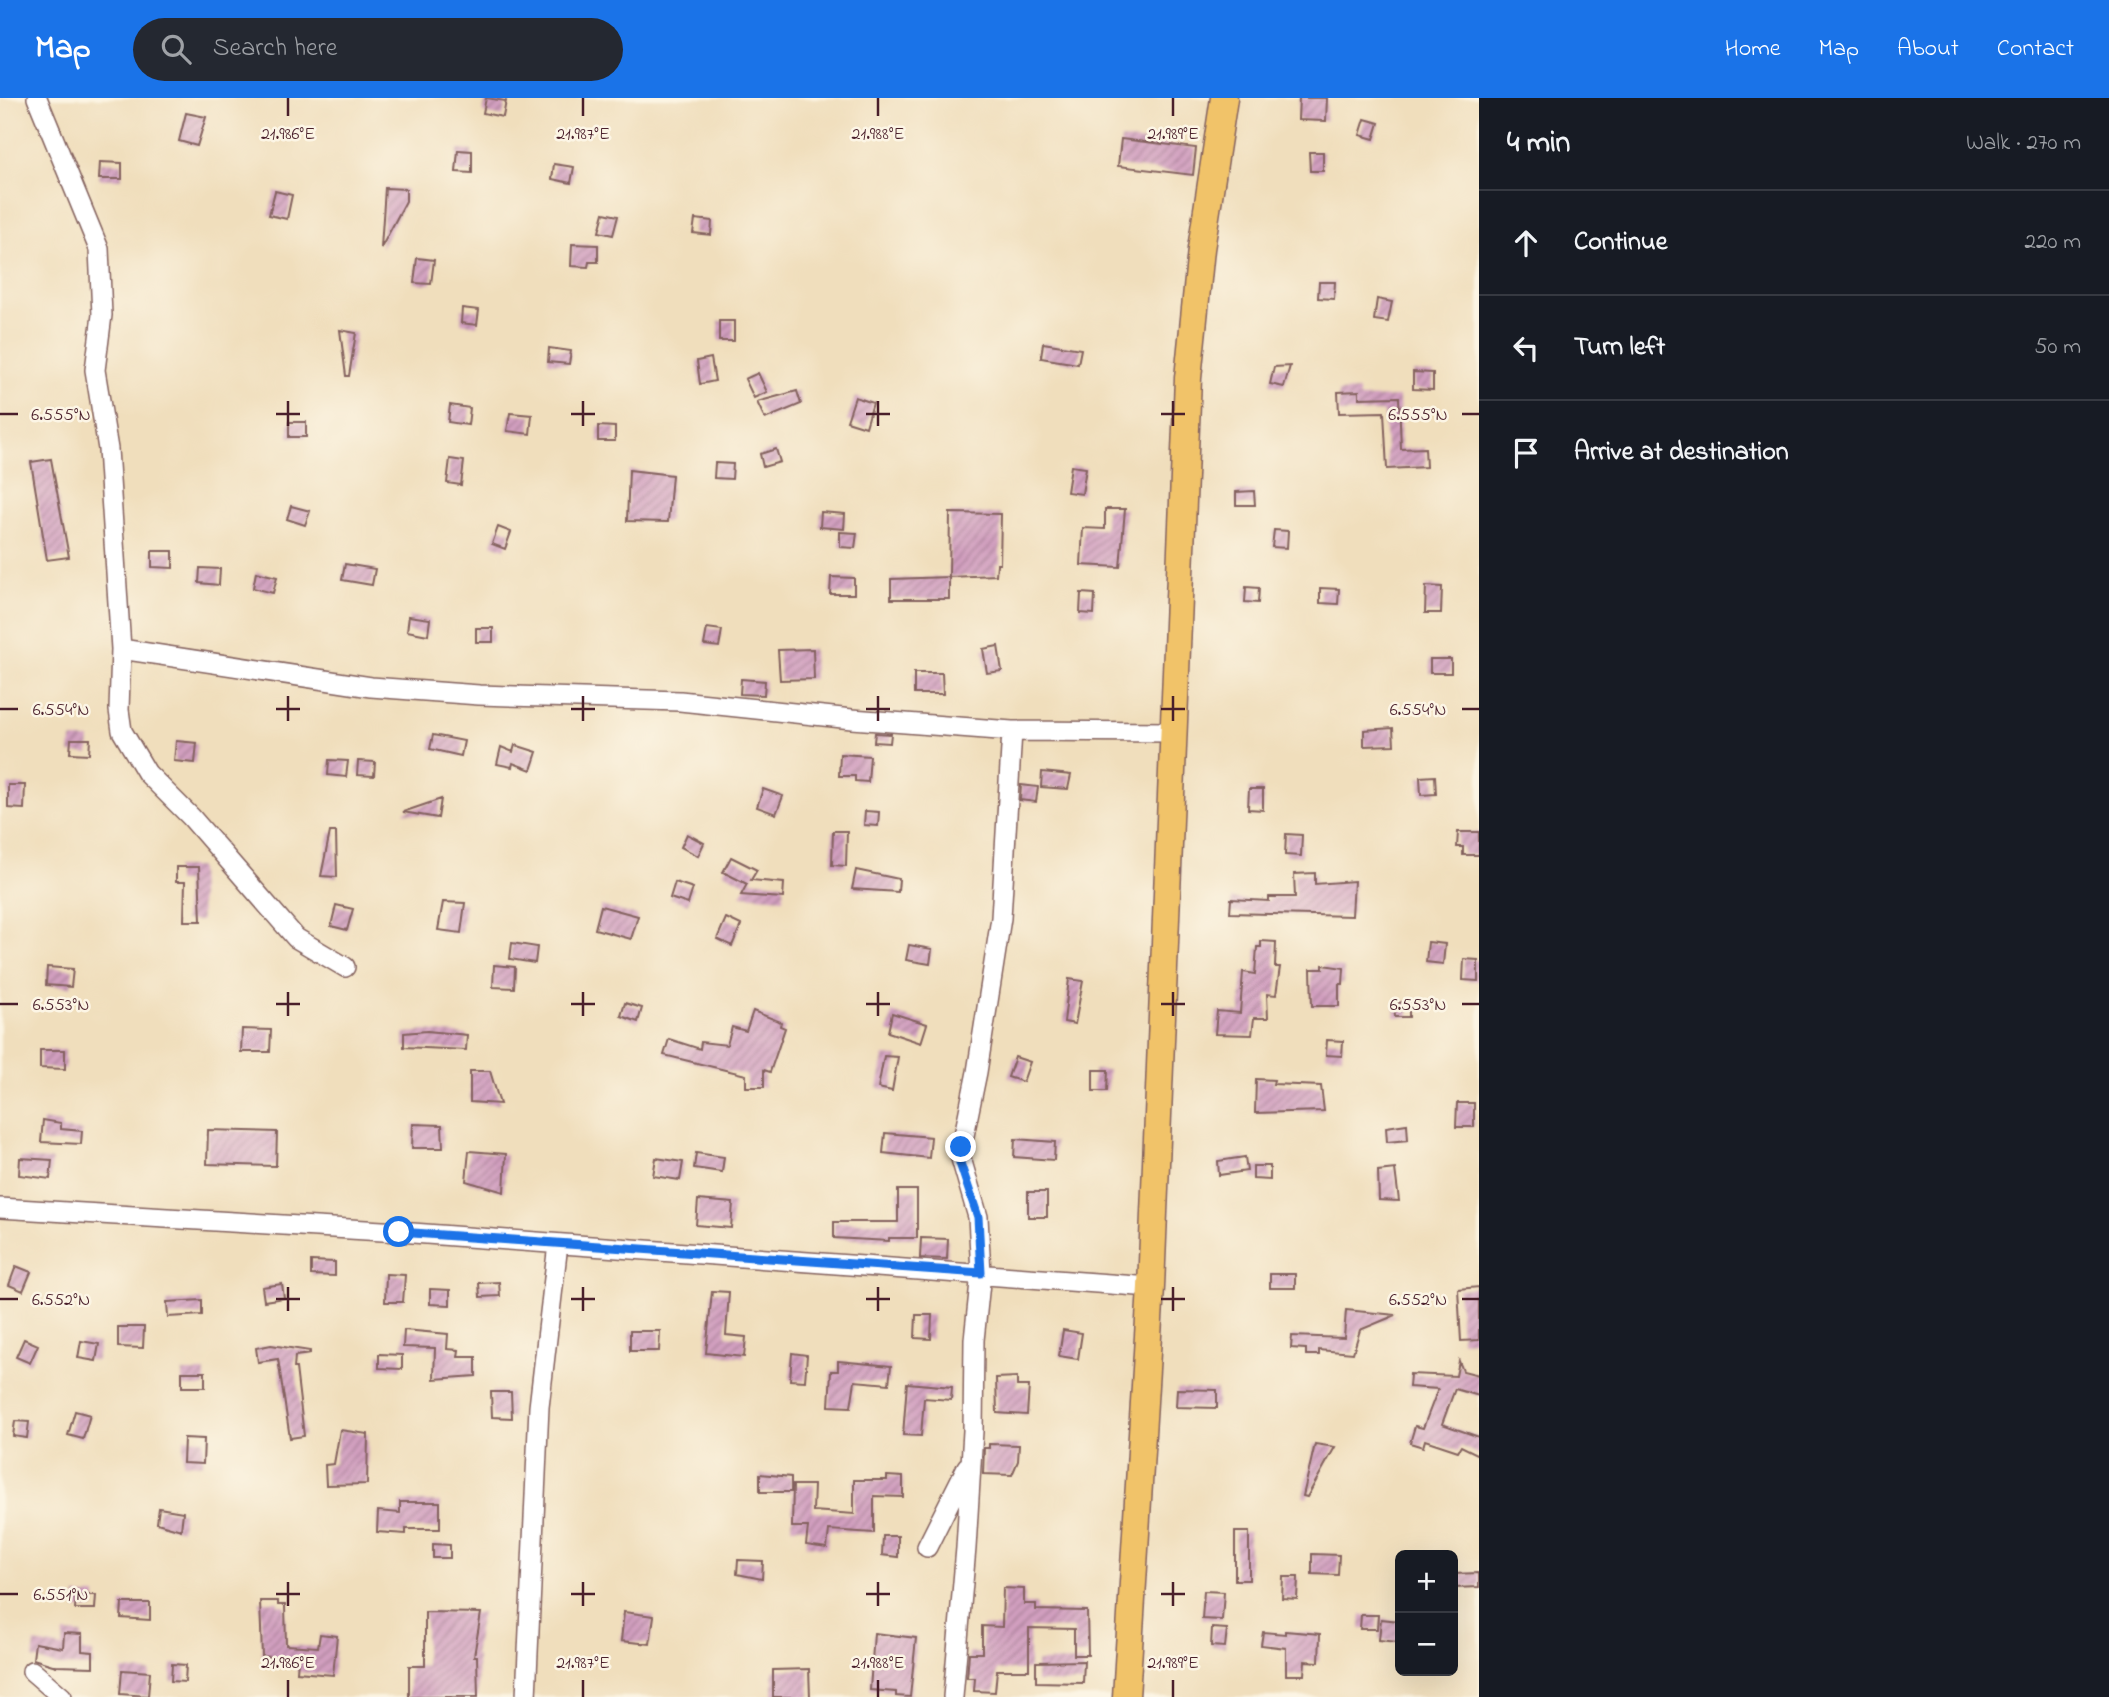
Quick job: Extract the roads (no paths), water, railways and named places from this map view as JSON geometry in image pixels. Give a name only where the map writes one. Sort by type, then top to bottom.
[{"type":"main road","points":[[1126,1697],[1151,1287],[1188,378],[1201,249],[1224,98]]},
{"type":"street","points":[[37,98],[99,249],[102,315],[95,370],[108,449],[121,649],[121,731],[147,773],[191,817],[296,938],[345,967]]},
{"type":"street","points":[[121,649],[371,687],[480,695],[680,701],[852,719],[1012,731],[1173,732]]},
{"type":"street","points":[[953,1697],[971,1459],[974,1340],[981,1273],[978,1217],[960,1156],[977,1072],[1001,918],[1012,731]]},
{"type":"street","points":[[0,1208],[981,1273],[1151,1287]]},
{"type":"street","points":[[526,1697],[539,1406],[558,1244]]},
{"type":"street","points":[[927,1547],[971,1459]]},
{"type":"street","points":[[32,1671],[62,1697]]}]
